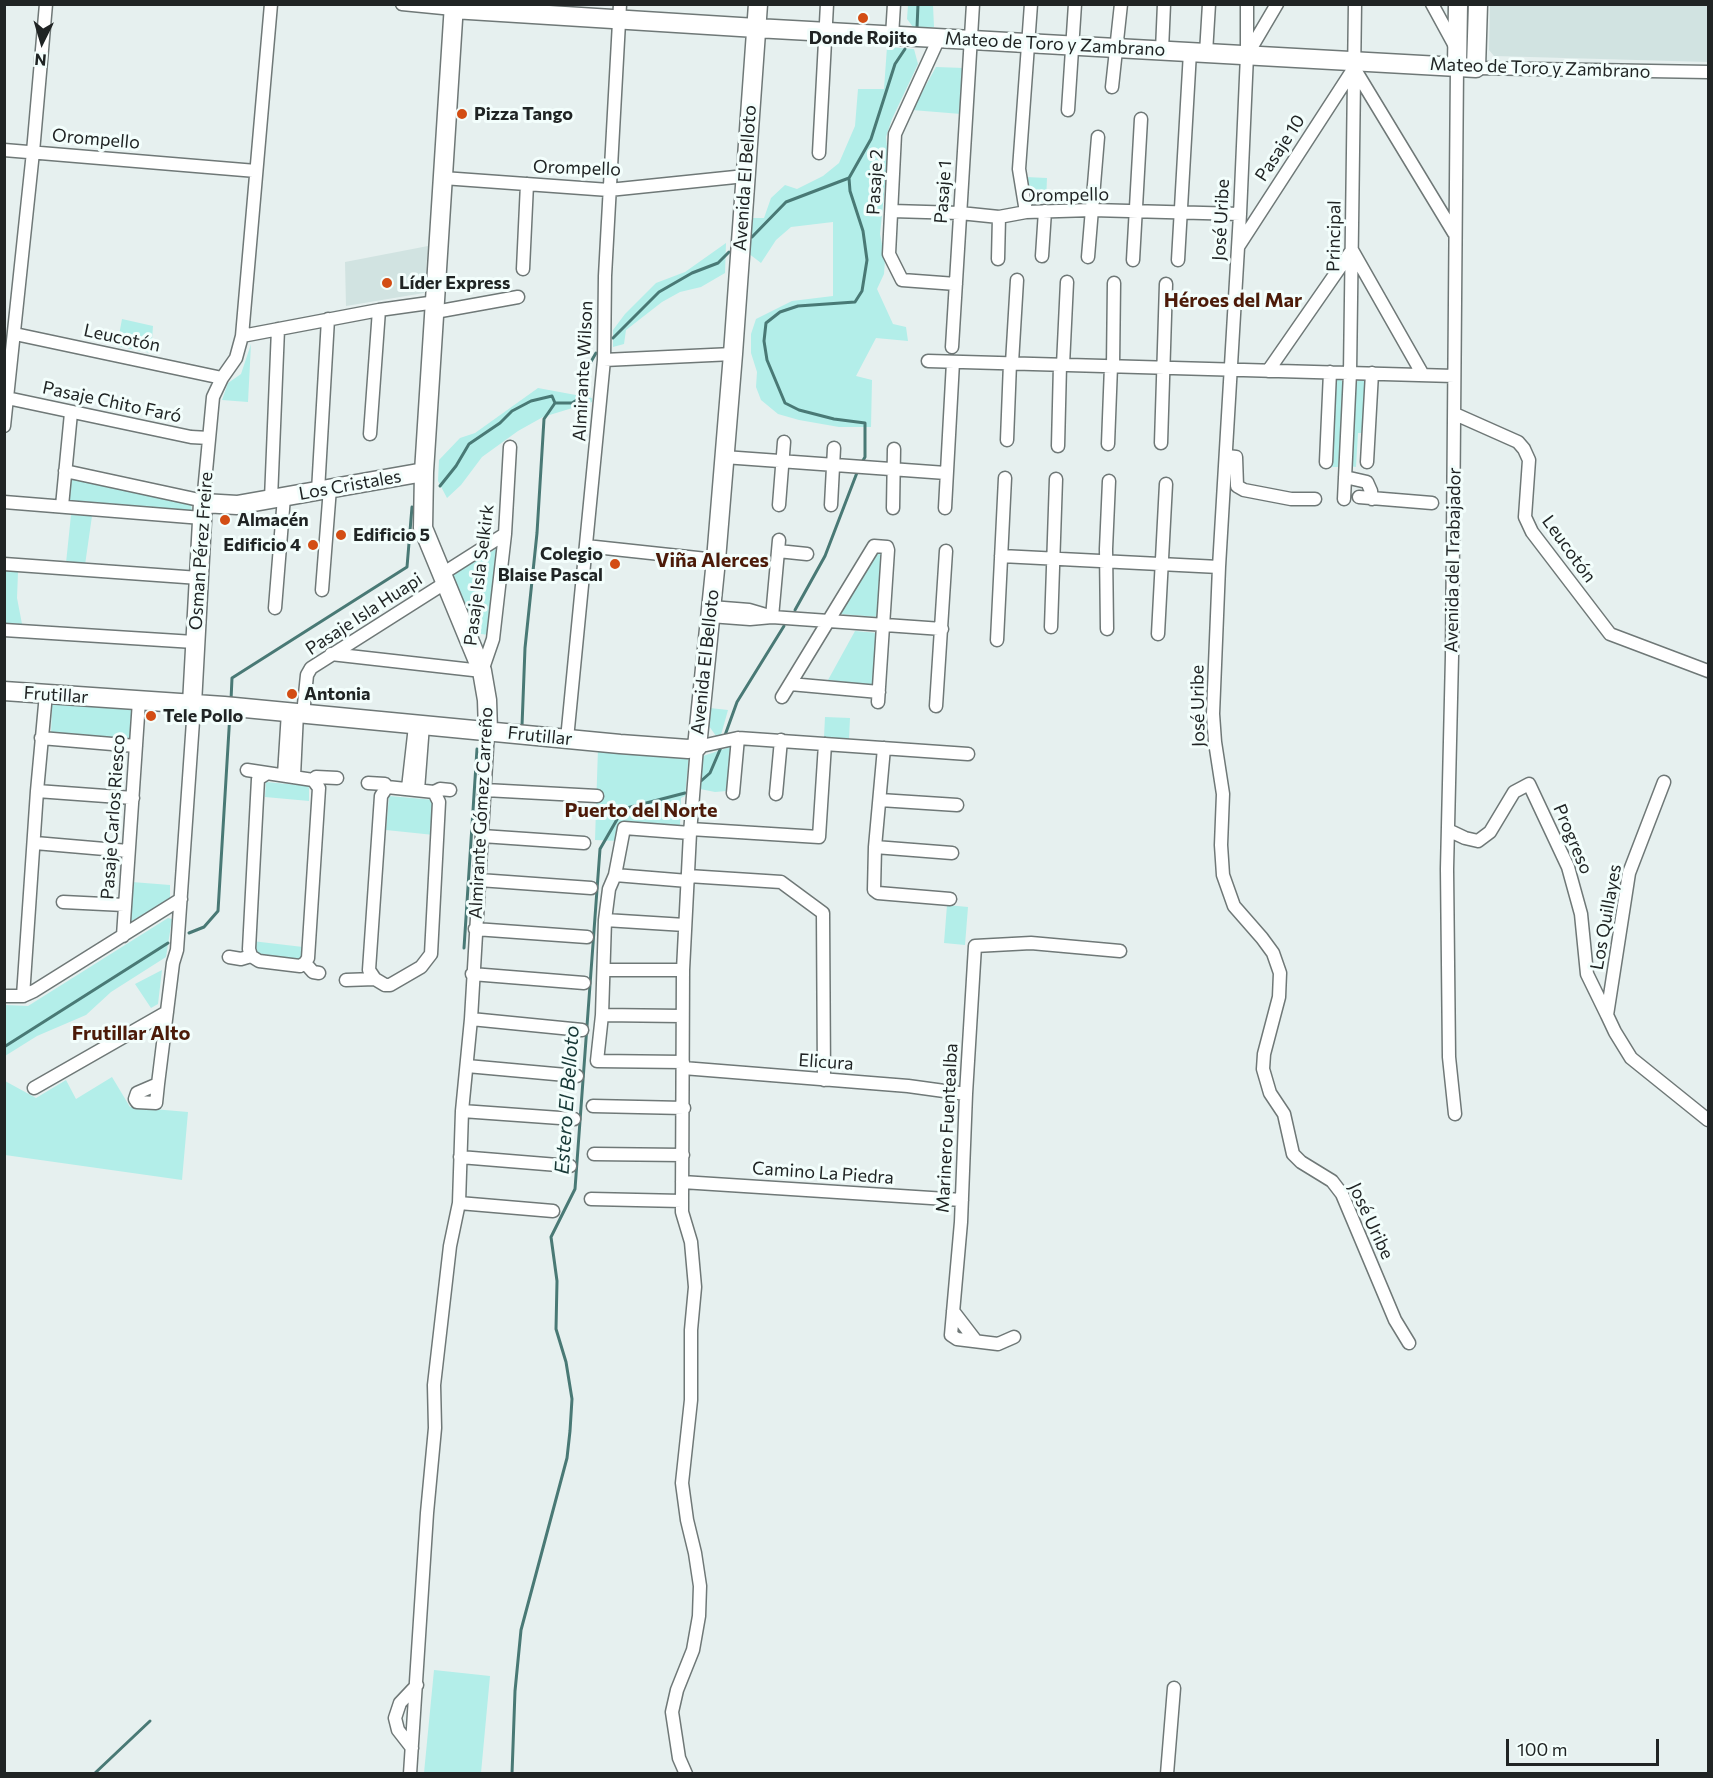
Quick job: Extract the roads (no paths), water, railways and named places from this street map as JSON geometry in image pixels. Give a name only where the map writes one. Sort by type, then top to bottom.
[{"type":"street","points":[[4,426],[15,334],[46,4]]},
{"type":"street","name":"Osman Pérez Freire","points":[[158,1084],[135,1096],[137,1102],[156,1103],[173,963],[177,950],[193,721],[194,642],[213,397],[222,378],[237,358],[242,336],[271,4]]},
{"type":"street","name":"Mateo de Toro y Zambrano","points":[[402,4],[620,12],[756,28],[1198,52],[1354,64],[1457,58],[1476,68],[1708,72]]},
{"type":"street","name":"Avenida El Belloto","points":[[686,1773],[679,1758],[672,1712],[677,1690],[693,1650],[699,1616],[700,1586],[682,1483],[691,1400],[691,1330],[695,1287],[691,1242],[682,1207],[683,970],[690,831],[733,354],[758,4]]},
{"type":"street","points":[[819,153],[827,4]]},
{"type":"street","points":[[892,36],[894,4]]},
{"type":"street","name":"Pasaje 1","points":[[952,347],[973,4]]},
{"type":"street","points":[[1026,212],[1019,169],[1031,4]]},
{"type":"street","points":[[1068,110],[1075,4]]},
{"type":"street","points":[[1112,87],[1121,4]]},
{"type":"street","points":[[1162,50],[1164,4]]},
{"type":"street","points":[[1178,260],[1198,52],[1209,4]]},
{"type":"street","name":"José Uribe","points":[[1247,4],[1240,214],[1219,567],[1213,714],[1223,794],[1221,845],[1223,875],[1234,906],[1273,953],[1280,973],[1279,997],[1264,1054],[1265,1080],[1270,1093],[1284,1114],[1293,1154],[1301,1162],[1332,1181],[1342,1194],[1395,1320],[1410,1343]]},
{"type":"street","points":[[1247,55],[1277,4]]},
{"type":"street","name":"Principal","points":[[1344,499],[1350,373],[1355,4]]},
{"type":"street","points":[[1432,4],[1457,58]]},
{"type":"street","name":"Avenida del Trabajador","points":[[1455,1114],[1449,1036],[1448,830],[1455,414],[1458,4]]},
{"type":"street","points":[[1476,68],[1478,4]]},
{"type":"street","name":"Almirante Gómez Carreño","points":[[410,1773],[426,1524],[435,1428],[434,1385],[450,1246],[459,1203],[462,1111],[471,1019],[488,731],[487,700],[482,671],[423,528],[424,472],[454,7]]},
{"type":"street","name":"Almirante Wilson","points":[[567,739],[604,360],[609,190],[620,12]]},
{"type":"street","name":"Pasaje 2","points":[[939,38],[895,134],[889,254],[902,280],[956,284]]},
{"type":"street","points":[[1354,64],[1455,235]]},
{"type":"street","name":"Pasaje 10","points":[[1237,248],[1354,64]]},
{"type":"street","points":[[1133,260],[1141,119]]},
{"type":"street","points":[[1088,257],[1098,136]]},
{"type":"street","name":"Orompello","points":[[4,150],[256,171]]},
{"type":"street","name":"Orompello","points":[[443,177],[609,190],[745,176]]},
{"type":"street","points":[[523,269],[527,184]]},
{"type":"street","name":"Orompello","points":[[892,211],[960,213],[999,217],[1026,212],[1092,210],[1240,214]]},
{"type":"street","points":[[1042,256],[1045,211]]},
{"type":"street","points":[[998,259],[999,217]]},
{"type":"street","points":[[1268,370],[1352,249],[1423,375]]},
{"type":"street","points":[[1007,440],[1017,280]]},
{"type":"street","points":[[1058,446],[1066,282]]},
{"type":"street","points":[[1108,444],[1114,283]]},
{"type":"street","points":[[1161,443],[1166,284]]},
{"type":"street","points":[[242,336],[379,310],[436,307],[518,297]]},
{"type":"street","points":[[369,434],[379,310]]},
{"type":"street","points":[[322,590],[328,319]]},
{"type":"street","points":[[275,608],[278,498],[278,330]]},
{"type":"street","name":"Leucotón","points":[[15,334],[222,378]]},
{"type":"street","points":[[604,360],[733,354]]},
{"type":"street","points":[[928,361],[1454,376]]},
{"type":"street","points":[[945,508],[953,362]]},
{"type":"street","points":[[1326,462],[1330,372]]},
{"type":"street","points":[[1366,462],[1372,373]]},
{"type":"street","name":"Pasaje Chito Faró","points":[[8,398],[191,437],[209,438]]},
{"type":"street","points":[[62,506],[71,412]]},
{"type":"street","name":"Leucotón","points":[[1455,414],[1518,442],[1524,449],[1528,460],[1525,517],[1532,532],[1610,634],[1708,671]]},
{"type":"street","points":[[779,505],[784,442]]},
{"type":"street","name":"Pasaje Isla Selkirk","points":[[482,671],[493,639],[505,534],[510,447]]},
{"type":"street","points":[[831,505],[834,448]]},
{"type":"street","points":[[893,508],[894,449]]},
{"type":"street","points":[[1227,456],[1236,457],[1236,486],[1282,498],[1315,499]]},
{"type":"street","points":[[724,457],[946,473]]},
{"type":"street","points":[[65,471],[203,507]]},
{"type":"street","name":"Los Cristales","points":[[203,507],[237,505],[424,472]]},
{"type":"street","points":[[1345,472],[1367,482],[1372,499]]},
{"type":"street","points":[[997,640],[1005,478]]},
{"type":"street","points":[[1051,627],[1056,479]]},
{"type":"street","points":[[1107,629],[1109,481]]},
{"type":"street","points":[[1158,634],[1166,484]]},
{"type":"street","points":[[1359,497],[1432,503]]},
{"type":"street","points":[[4,502],[62,506],[203,507]]},
{"type":"street","name":"Pasaje Isla Huapi","points":[[289,776],[296,713],[307,675],[318,663],[505,534]]},
{"type":"street","points":[[772,617],[779,545],[807,554]]},
{"type":"street","points":[[586,546],[716,560]]},
{"type":"street","points":[[782,697],[874,546],[887,547],[878,697],[790,684]]},
{"type":"street","points":[[936,706],[946,551]]},
{"type":"street","points":[[1001,556],[1219,567]]},
{"type":"street","points":[[4,564],[199,579]]},
{"type":"street","points":[[711,612],[749,610],[772,617],[942,629]]},
{"type":"street","points":[[4,630],[194,642]]},
{"type":"street","points":[[331,654],[482,671]]},
{"type":"street","name":"Frutillar","points":[[4,691],[224,706],[688,749],[728,740],[781,740],[968,754]]},
{"type":"street","points":[[23,996],[46,694]]},
{"type":"street","name":"Pasaje Carlos Riesco","points":[[123,936],[140,701]]},
{"type":"street","points":[[413,789],[419,725]]},
{"type":"street","points":[[42,738],[136,746]]},
{"type":"street","points":[[728,740],[733,794]]},
{"type":"street","points":[[776,794],[781,740]]},
{"type":"street","points":[[682,1016],[602,1015],[605,920],[609,889],[615,875],[624,828],[819,837],[825,744]]},
{"type":"street","points":[[884,748],[875,847],[875,891],[950,898]]},
{"type":"street","points":[[247,770],[312,780],[319,788],[308,958],[300,966],[259,961],[251,956],[249,949],[258,779],[266,774]]},
{"type":"street","points":[[312,780],[316,777],[337,778]]},
{"type":"street","name":"Los Quillayes","points":[[1607,1015],[1629,873],[1664,782]]},
{"type":"street","points":[[368,783],[385,784],[387,788],[434,792],[440,789],[450,790]]},
{"type":"street","name":"Progreso","points":[[1448,830],[1478,841],[1490,832],[1514,792],[1529,784],[1568,867],[1581,914],[1587,974],[1607,1015]]},
{"type":"street","points":[[375,980],[369,970],[381,796],[387,788]]},
{"type":"street","points":[[37,790],[133,798]]},
{"type":"street","points":[[485,790],[597,796]]},
{"type":"street","points":[[346,980],[375,980],[390,985],[427,962],[430,954],[439,802],[434,792]]},
{"type":"street","points":[[880,800],[957,805]]},
{"type":"street","points":[[482,836],[584,843]]},
{"type":"street","points":[[35,843],[129,851]]},
{"type":"street","points":[[875,847],[952,853]]},
{"type":"street","points":[[615,875],[781,882],[823,913],[824,1080]]},
{"type":"street","points":[[480,880],[591,888]]},
{"type":"street","points":[[4,996],[23,996],[181,899]]},
{"type":"street","points":[[63,902],[124,905]]},
{"type":"street","points":[[605,920],[685,925]]},
{"type":"street","points":[[476,929],[587,937]]},
{"type":"street","name":"Marinero Fuentealba","points":[[1014,1337],[998,1344],[957,1340],[951,1335],[962,1200],[975,946],[1031,943],[1120,951]]},
{"type":"street","points":[[229,957],[241,959],[251,956]]},
{"type":"street","points":[[305,963],[313,972],[319,973]]},
{"type":"street","points":[[604,970],[683,970]]},
{"type":"street","points":[[472,974],[584,983]]},
{"type":"street","points":[[34,1088],[167,1012]]},
{"type":"street","name":"Elicura","points":[[602,1015],[597,1061],[683,1065],[824,1080],[908,1086],[966,1094]]},
{"type":"street","points":[[1607,1015],[1631,1058],[1708,1120]]},
{"type":"street","points":[[471,1019],[582,1030]]},
{"type":"street","points":[[467,1066],[577,1076]]},
{"type":"street","points":[[593,1106],[684,1108]]},
{"type":"street","points":[[462,1111],[574,1119]]},
{"type":"street","points":[[594,1154],[683,1155]]},
{"type":"street","points":[[460,1157],[570,1166]]},
{"type":"street","name":"Camino La Piedra","points":[[682,1182],[962,1200]]},
{"type":"street","points":[[591,1199],[682,1207]]},
{"type":"street","points":[[459,1203],[554,1211]]},
{"type":"street","points":[[412,1748],[398,1730],[395,1718],[400,1703],[417,1685]]},
{"type":"street","points":[[1167,1773],[1174,1688]]},
{"type":"waterway","name":"Estero El Belloto","points":[[917,28],[918,4]]},
{"type":"waterway","name":"Estero El Belloto","points":[[861,464],[865,457],[865,423],[834,419],[799,410],[785,403],[767,360],[764,341],[766,323],[780,312],[798,306],[855,302],[862,291],[867,260],[863,231],[850,191],[849,178],[871,139],[895,64],[905,49]]},
{"type":"waterway","points":[[752,237],[786,202],[849,178]]},
{"type":"waterway","points":[[613,338],[659,292],[692,273],[718,263],[729,252]]},
{"type":"waterway","points":[[440,486],[456,466],[469,444],[500,423],[512,411],[531,401],[552,396],[555,403],[572,403],[585,395],[589,365],[596,353]]},
{"type":"waterway","points":[[522,726],[525,648],[537,533],[544,419],[555,403]]},
{"type":"waterway","name":"Estero El Belloto","points":[[795,610],[825,556],[858,470]]},
{"type":"waterway","points":[[231,700],[232,678],[407,567],[412,507]]},
{"type":"waterway","name":"Estero El Belloto","points":[[724,738],[737,702],[784,626]]},
{"type":"waterway","points":[[189,933],[204,927],[218,911],[230,713]]},
{"type":"waterway","name":"Estero El Belloto","points":[[701,781],[710,773],[722,745]]},
{"type":"waterway","points":[[464,948],[477,749]]},
{"type":"waterway","name":"Estero El Belloto","points":[[512,1774],[515,1691],[521,1630],[567,1458],[570,1431],[572,1399],[566,1362],[556,1329],[557,1281],[551,1237],[575,1189],[600,849],[623,809],[685,793]]},
{"type":"waterway","points":[[4,1047],[168,943]]},
{"type":"waterway","points":[[94,1774],[150,1721]]},
{"type":"place","name":"Donde Rojito","points":[[863,18]]},
{"type":"place","name":"Pizza Tango","points":[[462,114]]},
{"type":"place","name":"Líder Express","points":[[387,283]]},
{"type":"place","name":"Almacén","points":[[225,520]]},
{"type":"place","name":"Edificio 5","points":[[341,535]]},
{"type":"place","name":"Edificio 4","points":[[313,545]]},
{"type":"place","name":"Colegio Blaise Pascal","points":[[615,564]]},
{"type":"place","name":"Antonia","points":[[292,694]]},
{"type":"place","name":"Tele Pollo","points":[[151,716]]},
{"type":"district","name":"Héroes del Mar","points":[[1233,300]]},
{"type":"district","name":"Viña Alerces","points":[[712,560]]},
{"type":"district","name":"Puerto del Norte","points":[[641,810]]},
{"type":"district","name":"Frutillar Alto","points":[[131,1033]]}]
